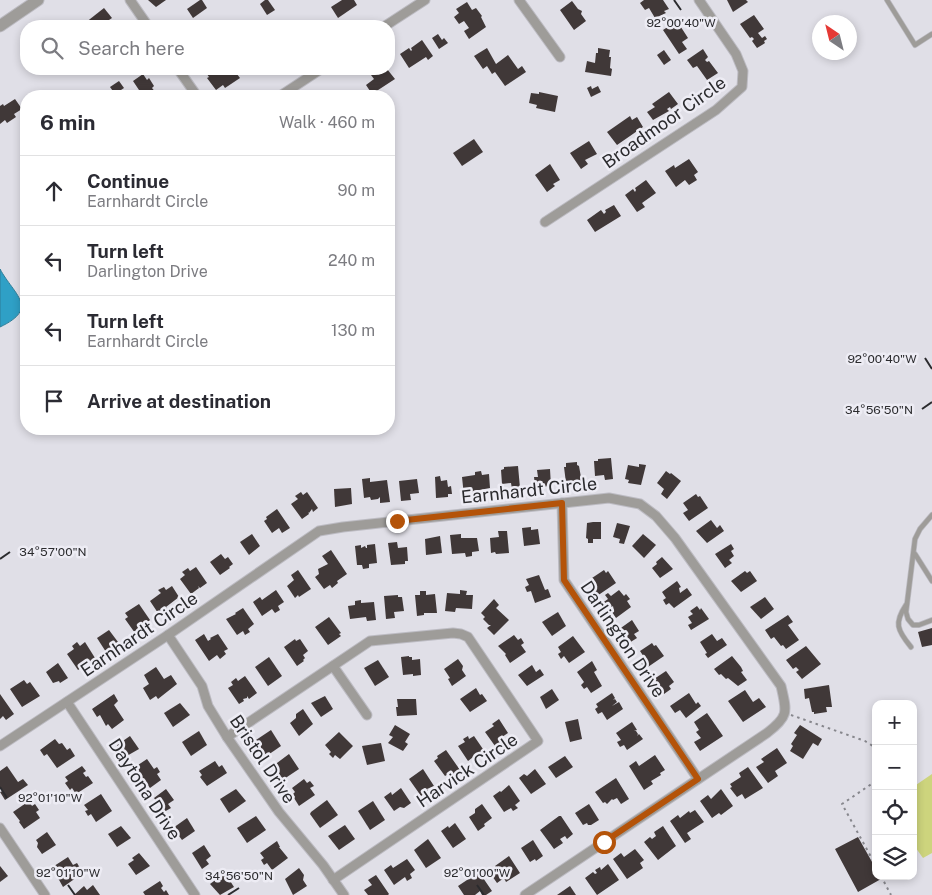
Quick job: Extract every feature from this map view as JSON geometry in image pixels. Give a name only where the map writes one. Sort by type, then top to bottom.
[{"type":"street","points":[[0,26],[38,0]]},
{"type":"street","points":[[130,0],[144,20]]},
{"type":"street","points":[[394,20],[425,0]]},
{"type":"street","points":[[519,0],[560,57]]},
{"type":"street","name":"Broadmoor Circle","points":[[545,222],[716,110],[742,87],[743,71],[736,54],[699,0]]},
{"type":"street","points":[[182,75],[193,90]]},
{"type":"street","points":[[289,90],[312,75]]},
{"type":"street","name":"Earnhardt Circle","points":[[0,746],[168,635],[319,531],[609,498],[640,504],[656,516],[675,538],[781,686],[786,708],[784,713]]},
{"type":"street","name":"Darlington Drive","points":[[562,503],[564,580],[698,779]]},
{"type":"street","name":"Harvick Circle","points":[[227,737],[370,641],[453,633],[468,637],[538,741],[334,880]]},
{"type":"street","name":"Bristol Drive","points":[[168,635],[202,686],[208,706],[227,737],[279,812],[299,835],[344,895]]},
{"type":"street","points":[[333,666],[367,715]]},
{"type":"street","name":"Daytona Drive","points":[[67,702],[195,895]]},
{"type":"street","points":[[525,895],[767,733],[781,722],[784,713]]},
{"type":"street","points":[[0,828],[45,895]]},
{"type":"lane","points":[[886,0],[915,45],[932,34]]},
{"type":"lane","points":[[932,514],[920,529],[916,539],[906,604],[908,619],[913,625],[919,625],[932,620]]},
{"type":"lane","points":[[914,553],[932,581]]},
{"type":"lane","points":[[906,604],[897,622],[899,631],[910,647]]},
{"type":"path","points":[[784,713],[872,746]]},
{"type":"path","points":[[872,783],[842,804],[872,859]]},
{"type":"path","points":[[883,880],[891,895]]},
{"type":"green space","points":[[932,774],[932,853],[923,858],[917,850],[917,784]]},
{"type":"water","points":[[0,269],[17,294],[20,301],[20,310],[12,320],[0,327]]},
{"type":"building","points":[[148,0],[166,0],[156,7]]},
{"type":"building","points":[[202,0],[207,8],[193,18],[187,9]]},
{"type":"building","points":[[268,0],[275,10],[267,15],[260,4]]},
{"type":"building","points":[[342,0],[354,0],[357,5],[338,18],[331,7]]},
{"type":"building","points":[[644,0],[663,0],[669,9],[664,11],[666,13],[655,18],[649,8],[645,10],[640,3]]},
{"type":"building","points":[[727,0],[746,0],[748,2],[733,12]]},
{"type":"building","points":[[572,1],[582,11],[581,14],[586,21],[574,30],[560,10]]},
{"type":"building","points":[[467,2],[472,10],[476,8],[482,16],[486,27],[469,39],[464,31],[469,28],[464,21],[459,24],[454,17],[459,13],[456,9]]},
{"type":"building","points":[[104,8],[112,18],[109,20],[89,20]]},
{"type":"building","points":[[754,15],[764,29],[758,33],[762,38],[765,36],[767,39],[764,41],[765,43],[757,48],[752,41],[754,39],[750,38],[740,24]]},
{"type":"building","points":[[677,21],[688,38],[682,42],[687,49],[679,54],[663,30]]},
{"type":"building","points":[[438,34],[442,40],[444,38],[448,43],[439,49],[432,38]]},
{"type":"building","points":[[422,40],[433,56],[428,60],[426,57],[409,68],[400,54],[409,48],[411,51],[411,48]]},
{"type":"building","points":[[487,48],[496,64],[508,55],[518,69],[522,66],[526,72],[505,86],[495,72],[492,74],[487,66],[483,69],[474,56]]},
{"type":"building","points":[[598,48],[610,50],[611,76],[585,72],[587,61],[595,63]]},
{"type":"building","points":[[703,49],[708,57],[705,60],[709,61],[718,73],[707,80],[697,66],[693,68],[687,60]]},
{"type":"building","points":[[664,50],[671,60],[664,65],[657,55]]},
{"type":"building","points":[[144,75],[147,80],[149,78],[154,86],[152,88],[154,90],[139,90],[133,81]]},
{"type":"building","points":[[208,75],[238,75],[240,78],[225,88],[223,85],[216,90],[207,78],[209,77]]},
{"type":"building","points":[[371,75],[392,75],[395,79],[378,90],[369,90],[366,85],[374,79]]},
{"type":"building","points":[[119,81],[124,88],[112,90],[110,87]]},
{"type":"building","points":[[591,86],[592,89],[598,86],[601,92],[591,97],[587,88]]},
{"type":"building","points":[[539,92],[558,96],[555,112],[536,108],[537,105],[529,103],[531,93],[539,94]]},
{"type":"building","points":[[669,92],[678,104],[671,109],[670,107],[667,109],[669,111],[653,120],[647,112],[655,107],[652,104]]},
{"type":"building","points":[[15,99],[20,106],[20,110],[14,114],[16,117],[7,123],[5,120],[0,124],[0,106],[3,104],[4,106]]},
{"type":"building","points":[[630,116],[632,120],[637,117],[643,127],[617,145],[607,132]]},
{"type":"building","points":[[474,139],[483,152],[462,166],[453,153]]},
{"type":"building","points":[[589,141],[597,154],[585,160],[588,164],[581,169],[570,153]]},
{"type":"building","points":[[689,159],[698,172],[694,175],[697,180],[689,185],[685,180],[676,187],[665,171],[674,165],[675,168]]},
{"type":"building","points":[[550,164],[560,180],[553,184],[555,186],[547,192],[535,175]]},
{"type":"building","points":[[646,180],[656,193],[642,203],[645,207],[637,212],[625,195],[633,189],[635,192],[635,188]]},
{"type":"building","points":[[614,205],[621,216],[595,232],[587,220],[601,210],[604,214],[605,210]]},
{"type":"building","points":[[611,458],[613,479],[605,480],[604,475],[595,476],[594,461]]},
{"type":"building","points":[[577,462],[582,483],[566,483],[564,467],[566,467],[566,463]]},
{"type":"building","points":[[639,464],[646,465],[641,485],[628,483],[629,480],[625,479],[628,465],[639,467]]},
{"type":"building","points":[[518,466],[520,488],[512,489],[511,483],[502,484],[501,470],[504,467]]},
{"type":"building","points":[[550,469],[551,486],[539,487],[539,485],[535,485],[534,477],[538,477],[537,470]]},
{"type":"building","points":[[481,471],[482,475],[489,474],[490,488],[474,491],[475,495],[464,496],[462,477],[475,475],[475,472]]},
{"type":"building","points":[[666,471],[681,481],[667,499],[661,494],[664,489],[657,483]]},
{"type":"building","points":[[440,476],[441,481],[447,480],[448,487],[451,486],[452,494],[448,494],[448,497],[436,498],[435,477]]},
{"type":"building","points":[[370,478],[370,482],[387,480],[390,502],[380,503],[380,497],[371,500],[370,497],[364,498],[362,479]]},
{"type":"building","points":[[417,479],[419,493],[410,494],[411,500],[401,501],[399,481]]},
{"type":"building","points":[[351,488],[352,504],[335,507],[334,489]]},
{"type":"building","points":[[301,492],[303,495],[307,492],[318,508],[313,512],[312,509],[302,519],[291,504],[298,499],[295,496]]},
{"type":"building","points":[[696,494],[698,497],[700,496],[708,508],[689,521],[683,513],[688,510],[683,503]]},
{"type":"building","points":[[277,509],[290,528],[282,533],[279,528],[272,533],[264,521],[267,519],[266,517]]},
{"type":"building","points":[[711,520],[717,528],[720,525],[724,531],[707,543],[696,531]]},
{"type":"building","points":[[601,522],[601,539],[593,539],[593,543],[588,543],[586,538],[587,523]]},
{"type":"building","points":[[617,523],[630,526],[624,544],[619,543],[620,539],[613,537]]},
{"type":"building","points":[[531,527],[531,530],[538,529],[540,544],[524,546],[522,528]]},
{"type":"building","points":[[498,531],[507,531],[509,553],[491,553],[490,538],[499,537]]},
{"type":"building","points":[[252,534],[260,546],[249,555],[240,542]]},
{"type":"building","points":[[461,534],[461,538],[477,538],[479,551],[472,552],[472,556],[466,557],[465,553],[452,554],[450,535]]},
{"type":"building","points":[[643,534],[656,545],[644,558],[632,546]]},
{"type":"building","points":[[440,536],[442,553],[426,555],[425,539]]},
{"type":"building","points":[[397,542],[398,548],[407,547],[408,561],[405,561],[405,564],[391,565],[388,543]]},
{"type":"building","points":[[375,544],[377,563],[369,564],[369,568],[363,569],[362,565],[357,565],[355,546],[361,545],[361,548],[365,546],[367,548],[367,545]]},
{"type":"building","points":[[731,544],[734,549],[731,551],[734,556],[729,560],[732,563],[725,568],[715,554]]},
{"type":"building","points":[[331,550],[347,574],[337,581],[338,583],[332,588],[330,585],[324,589],[315,577],[319,574],[318,569],[328,564],[322,556]]},
{"type":"building","points":[[221,554],[225,559],[228,557],[233,564],[220,575],[210,562]]},
{"type":"building","points":[[662,557],[673,569],[660,578],[652,568]]},
{"type":"building","points":[[196,567],[207,583],[200,588],[198,586],[199,588],[191,594],[180,579],[185,575],[182,572],[188,568],[190,571]]},
{"type":"building","points":[[298,570],[311,589],[295,598],[287,586],[294,580],[291,575]]},
{"type":"building","points":[[604,570],[606,573],[608,571],[616,583],[597,596],[591,587],[596,583],[592,578]]},
{"type":"building","points":[[745,571],[747,573],[750,571],[757,581],[741,592],[731,581]]},
{"type":"building","points":[[539,575],[545,590],[548,589],[551,597],[535,603],[531,591],[527,592],[525,587],[529,585],[526,579]]},
{"type":"building","points":[[677,581],[681,587],[679,588],[680,593],[687,588],[692,595],[674,608],[669,603],[666,605],[663,600],[666,598],[662,592]]},
{"type":"building","points":[[172,586],[179,597],[166,607],[168,610],[160,616],[150,601],[161,593],[158,590],[164,587],[166,590]]},
{"type":"building","points":[[276,590],[284,602],[278,606],[280,610],[275,613],[272,609],[262,616],[253,602],[260,597],[262,600]]},
{"type":"building","points":[[460,590],[467,591],[466,595],[473,595],[472,609],[456,608],[455,612],[445,611],[447,593],[460,594]]},
{"type":"building","points":[[619,590],[630,599],[627,601],[631,607],[616,618],[612,612],[614,611],[613,606],[606,611],[601,604],[608,599],[605,595],[608,593],[611,596]]},
{"type":"building","points":[[420,591],[426,591],[426,595],[435,594],[437,613],[424,613],[424,615],[417,616],[415,595],[420,595]]},
{"type":"building","points":[[398,595],[398,597],[402,597],[404,611],[394,612],[395,618],[386,619],[384,596]]},
{"type":"building","points":[[765,597],[774,609],[761,619],[750,607]]},
{"type":"building","points":[[494,599],[499,605],[496,608],[509,620],[494,635],[487,628],[491,625],[483,619],[485,617],[481,613]]},
{"type":"building","points":[[361,600],[361,603],[374,602],[376,620],[367,621],[366,617],[350,619],[348,606],[355,605],[355,601]]},
{"type":"building","points":[[139,604],[150,620],[135,633],[125,619],[128,617],[125,613]]},
{"type":"building","points":[[697,606],[700,610],[701,608],[709,619],[691,630],[688,625],[692,623],[688,617],[693,614],[690,611]]},
{"type":"building","points":[[243,608],[254,624],[248,629],[250,632],[245,635],[243,631],[237,635],[226,619]]},
{"type":"building","points":[[558,612],[566,626],[552,636],[542,622]]},
{"type":"building","points":[[788,615],[793,622],[788,625],[799,640],[786,649],[774,637],[771,639],[765,630]]},
{"type":"building","points":[[329,617],[341,633],[339,634],[341,636],[328,645],[315,627]]},
{"type":"building","points":[[632,620],[639,631],[634,634],[637,638],[629,643],[618,630]]},
{"type":"building","points":[[932,628],[932,645],[922,647],[918,632]]},
{"type":"building","points":[[109,630],[118,642],[106,652],[97,638]]},
{"type":"building","points":[[204,634],[208,641],[218,634],[228,649],[224,651],[226,654],[220,659],[217,655],[209,661],[195,640]]},
{"type":"building","points":[[712,634],[717,641],[722,638],[727,645],[708,658],[700,642]]},
{"type":"building","points":[[514,635],[518,640],[521,638],[524,643],[521,645],[526,652],[510,663],[506,654],[498,646]]},
{"type":"building","points":[[573,636],[585,652],[569,663],[564,656],[561,659],[558,654],[561,652],[558,647]]},
{"type":"building","points":[[295,639],[296,641],[300,639],[308,651],[303,655],[304,661],[297,666],[284,647]]},
{"type":"building","points":[[77,642],[80,646],[85,642],[95,658],[90,662],[89,659],[86,665],[78,670],[67,654],[74,649],[72,646]]},
{"type":"building","points":[[652,643],[654,646],[656,645],[664,656],[645,669],[639,660],[644,657],[640,651]]},
{"type":"building","points":[[806,646],[821,664],[802,679],[796,672],[799,670],[796,667],[793,669],[786,660]]},
{"type":"building","points":[[732,656],[741,667],[743,671],[741,672],[747,680],[738,686],[728,678],[726,679],[721,674],[719,675],[714,669]]},
{"type":"building","points":[[269,657],[282,676],[268,686],[255,667]]},
{"type":"building","points":[[401,657],[412,657],[412,660],[420,659],[421,675],[403,675]]},
{"type":"building","points":[[458,659],[463,666],[462,670],[466,676],[452,686],[448,679],[450,678],[444,669]]},
{"type":"building","points":[[378,660],[389,677],[375,686],[364,668]]},
{"type":"building","points":[[592,661],[597,670],[594,672],[602,686],[591,693],[587,687],[584,689],[581,685],[584,682],[577,672]]},
{"type":"building","points":[[58,663],[68,678],[60,683],[59,681],[53,683],[46,672]]},
{"type":"building","points":[[532,665],[536,672],[540,669],[544,675],[527,686],[518,675]]},
{"type":"building","points":[[156,667],[164,679],[171,675],[177,684],[158,699],[156,696],[150,700],[143,688],[149,684],[144,675]]},
{"type":"building","points":[[666,671],[674,682],[669,686],[671,689],[664,694],[654,679]]},
{"type":"building","points":[[245,676],[257,693],[249,699],[247,696],[239,704],[228,688],[233,685],[231,682],[236,678],[238,681]]},
{"type":"building","points":[[24,680],[27,684],[30,682],[40,696],[22,707],[10,689]]},
{"type":"building","points":[[829,685],[832,707],[826,707],[827,712],[814,714],[809,698],[805,699],[804,689]]},
{"type":"building","points":[[476,688],[487,701],[470,712],[460,699]]},
{"type":"building","points":[[552,689],[559,700],[546,709],[540,697]]},
{"type":"building","points":[[745,690],[753,702],[759,698],[766,707],[743,722],[728,701]]},
{"type":"building","points":[[612,693],[615,698],[613,700],[615,699],[617,702],[612,706],[619,702],[623,709],[607,720],[602,712],[598,714],[595,709],[598,707],[596,704]]},
{"type":"building","points":[[689,693],[696,704],[698,702],[701,706],[686,718],[680,710],[675,713],[670,706]]},
{"type":"building","points":[[0,694],[14,714],[6,720],[3,716],[0,719]]},
{"type":"building","points":[[114,694],[118,701],[114,705],[124,720],[112,729],[108,724],[106,726],[100,715],[97,717],[92,709]]},
{"type":"building","points":[[325,696],[333,709],[321,717],[311,703]]},
{"type":"building","points":[[397,699],[416,699],[417,715],[397,716]]},
{"type":"building","points":[[180,703],[190,715],[173,727],[164,713]]},
{"type":"building","points":[[303,709],[313,724],[299,736],[290,723],[296,718],[296,714]]},
{"type":"building","points":[[707,713],[723,736],[700,751],[694,742],[701,738],[696,732],[699,730],[694,722]]},
{"type":"building","points":[[499,719],[508,733],[495,746],[485,732],[494,726],[492,724]]},
{"type":"building","points":[[578,719],[582,739],[570,742],[565,722]]},
{"type":"building","points":[[632,722],[637,730],[634,731],[638,734],[637,736],[639,734],[643,739],[627,750],[624,745],[620,747],[617,742],[621,740],[616,733]]},
{"type":"building","points":[[395,725],[410,734],[405,742],[408,744],[403,751],[388,743],[393,737],[389,735]]},
{"type":"building","points":[[800,725],[822,739],[818,746],[813,743],[803,759],[790,751],[793,746],[791,744],[797,735],[794,733]]},
{"type":"building","points":[[271,730],[281,746],[265,757],[256,740]]},
{"type":"building","points":[[199,731],[207,745],[191,756],[182,742]]},
{"type":"building","points":[[339,732],[353,746],[340,759],[335,755],[333,758],[325,745]]},
{"type":"building","points":[[130,736],[139,749],[125,757],[117,745]]},
{"type":"building","points":[[468,736],[469,739],[474,736],[485,752],[481,755],[477,754],[468,761],[458,746],[465,742],[463,739]]},
{"type":"building","points":[[55,739],[59,744],[62,743],[67,750],[70,748],[75,756],[57,768],[47,754],[44,756],[40,750]]},
{"type":"building","points":[[381,743],[385,761],[367,765],[362,746]]},
{"type":"building","points":[[777,748],[787,763],[775,771],[778,776],[768,783],[756,767],[764,762],[761,759]]},
{"type":"building","points":[[446,750],[460,770],[452,775],[450,773],[445,776],[434,761],[438,758],[437,756]]},
{"type":"building","points":[[289,754],[299,769],[281,781],[276,773],[278,772],[273,766]]},
{"type":"building","points":[[655,755],[665,770],[651,781],[653,784],[644,790],[629,766],[636,761],[639,766]]},
{"type":"building","points":[[565,756],[573,767],[556,778],[548,767]]},
{"type":"building","points":[[147,759],[154,769],[157,767],[160,772],[157,774],[161,780],[150,788],[140,775],[137,777],[132,769]]},
{"type":"building","points":[[215,761],[219,767],[222,765],[227,773],[207,786],[200,777],[202,775],[199,771]]},
{"type":"building","points":[[7,766],[18,782],[23,779],[28,785],[5,800],[0,792],[3,791],[0,789],[0,771]]},
{"type":"building","points":[[82,766],[86,771],[83,773],[93,783],[76,794],[65,783],[68,781],[65,777]]},
{"type":"building","points":[[748,767],[763,788],[745,799],[742,794],[737,797],[730,788],[732,787],[730,784],[741,777],[739,773]]},
{"type":"building","points":[[423,769],[434,786],[427,789],[428,791],[421,796],[409,779]]},
{"type":"building","points":[[535,769],[546,784],[531,794],[519,778],[524,774],[527,776]]},
{"type":"building","points":[[616,778],[629,799],[621,804],[617,798],[612,799],[607,804],[603,803],[595,792]]},
{"type":"building","points":[[304,779],[307,783],[310,781],[314,786],[310,788],[315,795],[299,806],[294,798],[293,794],[295,792],[292,788]]},
{"type":"building","points":[[509,785],[520,801],[515,805],[518,808],[513,811],[511,808],[504,812],[493,796]]},
{"type":"building","points":[[401,788],[411,803],[404,808],[400,807],[394,811],[384,797],[391,792],[392,795]]},
{"type":"building","points":[[166,789],[174,800],[168,804],[171,808],[164,812],[154,798]]},
{"type":"building","points":[[236,789],[246,801],[229,813],[220,799]]},
{"type":"building","points":[[721,789],[733,806],[721,815],[719,813],[712,818],[700,801],[708,795],[711,799]]},
{"type":"building","points":[[101,794],[112,811],[96,822],[91,814],[88,816],[85,811],[88,810],[84,805]]},
{"type":"building","points":[[327,800],[338,815],[320,828],[310,814]]},
{"type":"building","points":[[29,801],[32,806],[35,804],[39,810],[36,812],[40,818],[24,829],[13,812]]},
{"type":"building","points":[[373,801],[385,820],[370,830],[358,811]]},
{"type":"building","points":[[482,804],[492,818],[478,831],[469,817]]},
{"type":"building","points":[[589,804],[599,820],[591,825],[587,823],[583,825],[575,813]]},
{"type":"building","points":[[695,810],[704,822],[687,833],[691,839],[685,843],[670,821],[678,815],[680,818],[689,811],[690,813]]},
{"type":"building","points":[[256,816],[266,830],[247,843],[237,828]]},
{"type":"building","points":[[561,816],[573,834],[567,839],[565,836],[560,839],[563,843],[554,849],[540,830]]},
{"type":"building","points":[[187,818],[195,831],[182,840],[173,828]]},
{"type":"building","points":[[455,823],[466,839],[453,848],[441,831]]},
{"type":"building","points":[[345,825],[355,839],[339,850],[328,836]]},
{"type":"building","points":[[121,826],[131,838],[117,847],[108,834]]},
{"type":"building","points":[[663,826],[676,846],[658,860],[644,842],[650,837],[652,839],[656,836],[654,832]]},
{"type":"building","points":[[47,832],[56,845],[42,854],[37,847],[38,843],[36,840]]},
{"type":"building","points":[[858,837],[872,862],[872,880],[879,880],[858,892],[835,849]]},
{"type":"building","points":[[428,839],[441,858],[426,868],[414,850]]},
{"type":"building","points":[[533,840],[543,856],[536,861],[535,859],[530,862],[521,848]]},
{"type":"building","points":[[277,841],[279,847],[288,858],[272,870],[267,863],[264,865],[261,860],[264,858],[260,853]]},
{"type":"building","points":[[204,845],[211,856],[206,860],[209,864],[202,869],[192,853]]},
{"type":"building","points":[[635,849],[644,860],[640,863],[643,868],[627,879],[613,859],[621,853],[624,857]]},
{"type":"building","points":[[139,853],[150,866],[136,875],[128,864]]},
{"type":"building","points":[[509,856],[520,873],[506,882],[504,878],[497,883],[490,873],[496,868],[495,866]]},
{"type":"building","points":[[68,857],[73,865],[77,863],[83,873],[63,887],[59,877],[51,868]]},
{"type":"building","points":[[407,859],[415,870],[410,874],[412,878],[407,881],[405,877],[394,885],[384,870],[391,865],[393,868]]},
{"type":"building","points":[[608,864],[619,880],[597,895],[585,878],[593,872],[597,873],[595,870],[600,867],[601,870]]},
{"type":"building","points":[[0,866],[8,876],[0,882]]},
{"type":"building","points":[[299,868],[304,875],[303,880],[307,886],[293,895],[285,879]]},
{"type":"building","points":[[479,872],[492,891],[486,895],[482,895],[480,891],[475,895],[464,895],[458,886]]},
{"type":"building","points":[[225,873],[234,887],[220,895],[210,884]]},
{"type":"building","points":[[376,875],[388,895],[368,895],[364,890],[372,885],[368,880]]},
{"type":"building","points":[[160,881],[163,886],[161,888],[164,892],[166,890],[169,895],[145,895],[143,892]]},
{"type":"building","points":[[93,885],[100,895],[74,895],[84,886],[87,890]]},
{"type":"building","points":[[570,886],[576,895],[557,895]]},
{"type":"route","points":[[397,521],[562,503],[564,580],[698,779],[604,842]]}]
